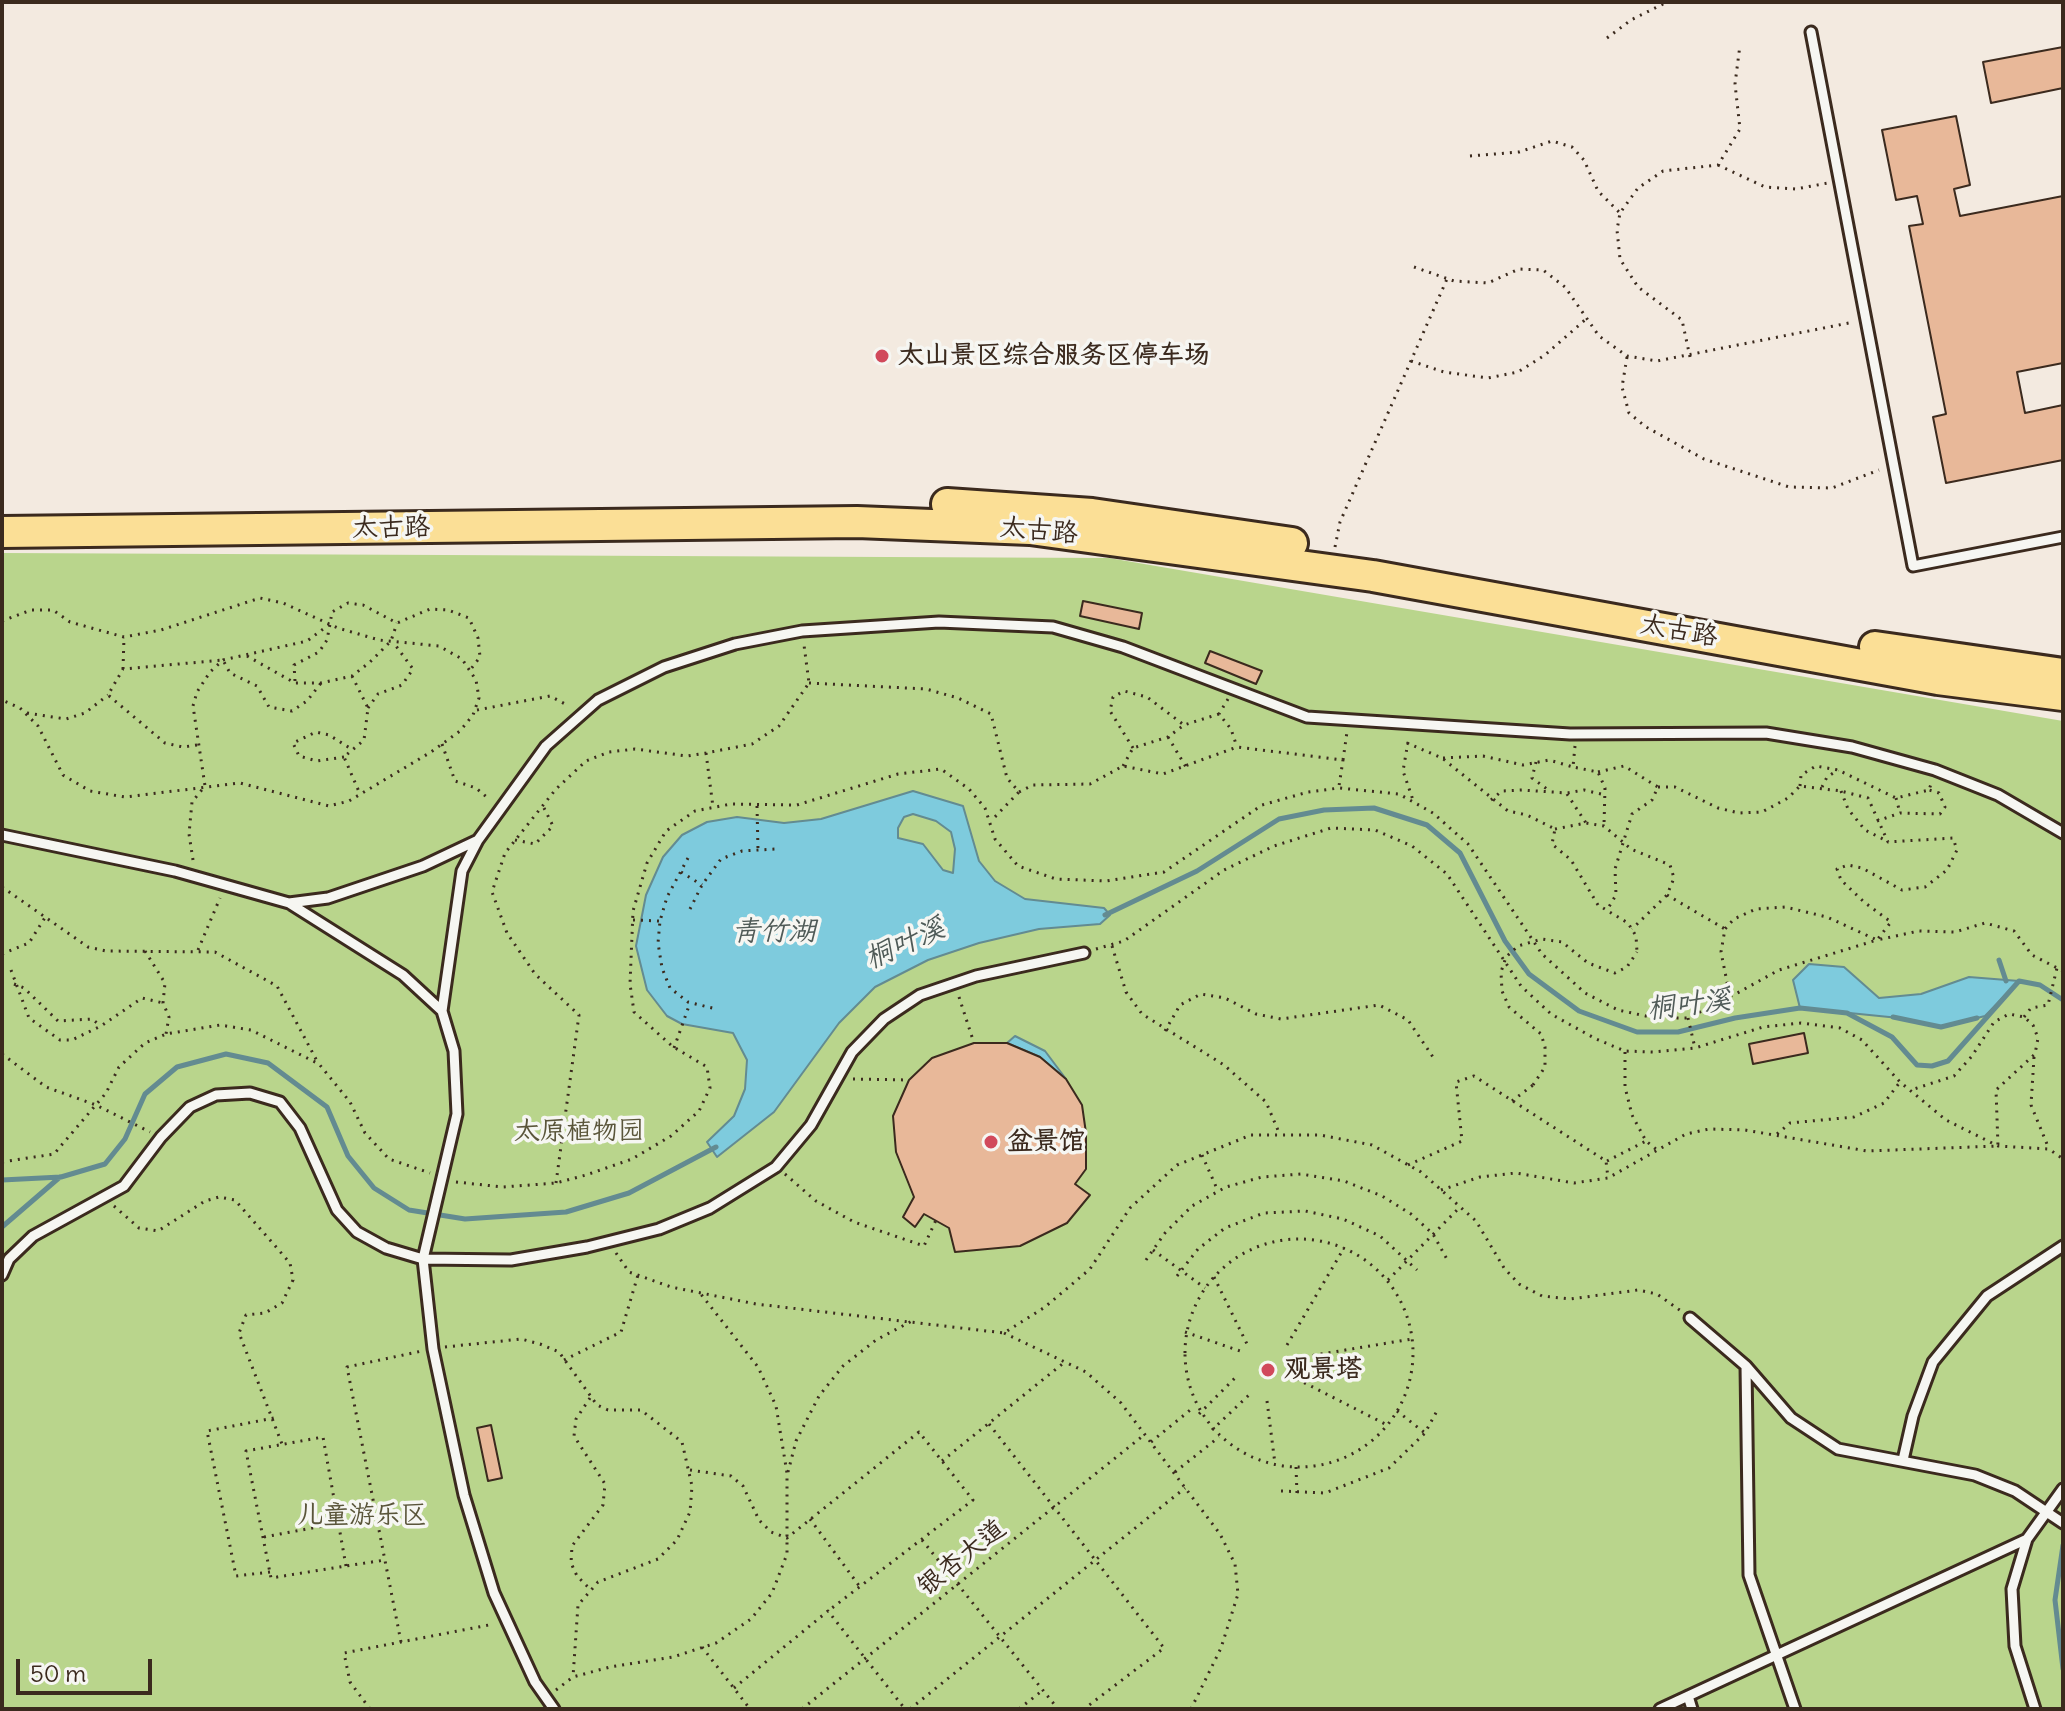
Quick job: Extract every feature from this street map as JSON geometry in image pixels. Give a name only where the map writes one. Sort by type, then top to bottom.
[{"type":"main road","name":"太古路","points":[[2,513],[573,505],[998,506],[1180,525],[1895,651],[2063,674]]},
{"type":"main road","name":"太古路","points":[[2,532],[857,522],[1030,529],[1373,576],[1938,679],[2063,695]]},
{"type":"lane","points":[[1811,32],[1913,566],[2063,537]]},
{"type":"lane","points":[[554,1709],[535,1682],[494,1593],[464,1495],[433,1349],[423,1259],[457,1114],[454,1051],[442,1011],[462,871],[478,840],[546,746],[598,700],[664,667],[735,644],[802,631],[939,622],[1053,627],[1123,647],[1307,717],[1576,734],[1766,733],[1852,747],[1935,770],[1998,795],[2063,833]]},
{"type":"lane","points":[[2,835],[226,883],[289,903],[403,975],[442,1011]]},
{"type":"lane","points":[[289,903],[328,898],[410,871],[478,840]]},
{"type":"lane","points":[[2,1275],[9,1259],[33,1236],[124,1186],[161,1137],[190,1107],[216,1095],[250,1093],[280,1102],[300,1128],[337,1210],[357,1232],[386,1248],[423,1259],[511,1260],[609,1242],[659,1229],[710,1208],[776,1167],[811,1125],[852,1052],[884,1019],[920,995],[954,983],[1084,953]]},
{"type":"lane","points":[[1903,1460],[1913,1416],[1933,1362],[1987,1296],[2063,1246]]},
{"type":"lane","points":[[1690,1318],[1746,1366],[1791,1418],[1838,1449],[1975,1475],[2015,1491],[2059,1521]]},
{"type":"lane","points":[[1746,1366],[1749,1575],[1774,1656],[1795,1709]]},
{"type":"lane","points":[[2033,1708],[2015,1646],[2012,1589],[2027,1539],[2063,1489]]},
{"type":"lane","points":[[1660,1709],[2027,1539]]},
{"type":"lane","points":[[1688,1696],[1692,1709]]},
{"type":"path","points":[[1607,38],[1631,20],[1667,2]]},
{"type":"path","points":[[1718,165],[1740,129],[1735,84],[1740,45]]},
{"type":"path","points":[[1470,156],[1519,152],[1552,141],[1572,147],[1584,160],[1598,191],[1620,213]]},
{"type":"path","points":[[1690,357],[1682,320],[1638,287],[1620,259],[1617,230],[1620,213],[1638,188],[1663,171],[1718,165],[1765,187],[1796,189],[1840,182]]},
{"type":"path","points":[[1414,267],[1447,279],[1488,283],[1519,269],[1543,270],[1565,287],[1599,336],[1627,356],[1657,361],[1690,357],[1866,319]]},
{"type":"path","points":[[1334,551],[1340,522],[1447,279]]},
{"type":"path","points":[[1411,361],[1444,372],[1488,378],[1518,372],[1545,355],[1587,318]]},
{"type":"path","points":[[1627,356],[1622,387],[1629,413],[1646,427],[1704,459],[1789,487],[1832,488],[1894,464]]},
{"type":"path","points":[[2,621],[31,610],[53,610],[70,622],[124,637],[161,630],[260,598],[312,613],[330,624],[391,641],[439,646],[462,659],[476,680],[479,698],[475,710],[460,731],[442,744],[360,794],[329,806],[240,783],[125,797],[90,791],[63,775],[38,726],[25,712]]},
{"type":"path","points":[[295,683],[294,665],[319,652],[327,640],[332,612],[348,603],[363,605],[397,623]]},
{"type":"path","points":[[246,655],[295,683],[321,683],[352,676],[391,641],[397,623],[430,609],[448,610],[469,618],[478,638],[480,657],[470,671]]},
{"type":"path","points":[[123,669],[246,655],[307,641],[330,624]]},
{"type":"path","points":[[556,1183],[579,1015],[535,974],[507,933],[492,892],[505,853],[542,806],[586,761],[609,752],[635,749],[687,756],[706,753],[752,744],[779,726],[809,683],[802,631]]},
{"type":"path","points":[[2,700],[25,712],[66,719],[85,713],[108,695],[123,669],[124,637]]},
{"type":"path","points":[[353,750],[329,735],[316,732],[293,743],[299,756],[317,761],[344,757],[353,750],[364,740],[368,708],[378,694],[402,685],[413,669],[391,641]]},
{"type":"path","points":[[223,660],[230,673],[257,686],[269,707],[292,711],[307,701],[321,683]]},
{"type":"path","points":[[195,876],[189,834],[192,802],[205,786],[193,706],[197,692],[223,660]]},
{"type":"path","points":[[352,676],[368,708]]},
{"type":"path","points":[[809,683],[926,689],[958,698],[991,714],[1007,778],[1019,792]]},
{"type":"path","points":[[989,822],[1019,792],[1033,785],[1090,784],[1123,766],[1133,748],[1168,737],[1184,725],[1219,714],[1233,689]]},
{"type":"path","points":[[1133,748],[1110,711],[1113,697],[1124,691],[1147,697],[1184,725]]},
{"type":"path","points":[[108,695],[165,743],[183,747],[198,745]]},
{"type":"path","points":[[475,710],[550,696],[583,714]]},
{"type":"path","points":[[1219,714],[1231,729],[1237,747]]},
{"type":"path","points":[[1339,788],[1349,721]]},
{"type":"path","points":[[1414,802],[1403,771],[1407,743],[1416,724]]},
{"type":"path","points":[[1573,767],[1576,734]]},
{"type":"path","points":[[1168,737],[1186,767]]},
{"type":"path","points":[[1407,743],[1442,758],[1491,800],[1555,829],[1586,823],[1604,826],[1622,841],[1670,865],[1674,878],[1667,895],[1632,929]]},
{"type":"path","points":[[442,744],[455,781],[476,788],[499,811]]},
{"type":"path","points":[[1123,766],[1163,774],[1237,747],[1343,760]]},
{"type":"path","points":[[706,753],[713,807]]},
{"type":"path","points":[[1442,758],[1483,756],[1523,765],[1549,760],[1598,772],[1624,766],[1658,787],[1675,787],[1718,808],[1739,813],[1762,812],[1788,798],[1800,786],[1801,775],[1816,766],[1838,770],[1896,798],[1929,790],[1939,793],[1945,807],[1940,814],[1900,813],[1877,821]]},
{"type":"path","points":[[344,757],[360,794]]},
{"type":"path","points":[[1536,762],[1532,778],[1548,790]]},
{"type":"path","points":[[1822,788],[1827,777],[1838,770]]},
{"type":"path","points":[[1929,790],[1935,770]]},
{"type":"path","points":[[1598,772],[1605,795],[1604,826]]},
{"type":"path","points":[[1800,786],[1868,798]]},
{"type":"path","points":[[1607,910],[1616,895],[1615,869],[1632,814],[1652,800],[1658,787]]},
{"type":"path","points":[[1872,788],[1868,798],[1888,842]]},
{"type":"path","points":[[1491,800],[1502,791],[1548,790],[1567,793],[1584,790],[1605,795]]},
{"type":"path","points":[[1730,997],[1779,970],[1877,940],[1891,922],[1841,880],[1837,869],[1848,865],[1862,868],[1902,890],[1925,887],[1947,870],[1957,850],[1953,838],[1888,842],[1865,830],[1848,809],[1841,791]]},
{"type":"path","points":[[1567,793],[1586,823]]},
{"type":"path","points":[[1896,798],[1900,813]]},
{"type":"path","points":[[757,805],[758,850]]},
{"type":"path","points":[[515,840],[535,844],[553,826],[542,806]]},
{"type":"path","points":[[1084,953],[1124,941],[1224,870],[1274,846],[1331,828],[1375,830],[1412,846],[1447,874],[1521,986],[1551,1014],[1625,1051],[1695,1048],[1763,1027],[1801,1023],[1840,1028],[1862,1040],[1900,1082],[1946,1120],[1998,1146]]},
{"type":"path","points":[[1512,1101],[1533,1085],[1545,1067],[1545,1047],[1541,1034],[1509,1007],[1505,999],[1501,972],[1506,957],[1518,946],[1542,939],[1562,942],[1588,963],[1604,972],[1615,973],[1627,967],[1637,952],[1636,936],[1632,929],[1598,905],[1571,860],[1552,844],[1555,829]]},
{"type":"path","points":[[690,909],[702,885],[721,859],[775,849]]},
{"type":"path","points":[[688,858],[679,872],[660,921],[658,943],[662,968],[670,988],[690,1003],[716,1009]]},
{"type":"path","points":[[679,872],[702,885]]},
{"type":"path","points":[[197,951],[226,883]]},
{"type":"path","points":[[2,887],[88,947],[215,952],[277,986],[319,1064]]},
{"type":"path","points":[[1667,895],[1725,929]]},
{"type":"path","points":[[2,954],[29,943],[46,916]]},
{"type":"path","points":[[633,920],[660,921]]},
{"type":"path","points":[[1112,945],[1126,992],[1142,1014],[1224,1065],[1266,1102],[1280,1135]]},
{"type":"path","points":[[145,951],[165,983],[163,1003],[169,1017],[166,1034]]},
{"type":"path","points":[[2024,1017],[2031,1008],[2048,1005],[2057,968]]},
{"type":"path","points":[[11,970],[29,1018],[60,1040],[72,1040],[101,1026],[142,998],[163,1003]]},
{"type":"path","points":[[954,983],[974,1043]]},
{"type":"path","points":[[14,984],[24,988],[58,1021],[92,1019],[101,1026]]},
{"type":"path","points":[[1165,1031],[1180,1005],[1201,994],[1225,998],[1256,1014],[1281,1019],[1379,1005],[1408,1020],[1435,1060]]},
{"type":"path","points":[[674,1048],[690,1003]]},
{"type":"path","points":[[1911,1090],[1954,1076],[1972,1056],[1994,1022],[2009,1014],[2024,1017],[2033,1025],[2038,1038],[2031,1105],[2049,1149]]},
{"type":"path","points":[[1688,1018],[1695,1048]]},
{"type":"path","points":[[1625,1051],[1625,1087],[1632,1115],[1646,1141],[1657,1150]]},
{"type":"path","points":[[2,1054],[46,1087],[140,1127]]},
{"type":"path","points":[[1998,1146],[1996,1090],[2035,1054]]},
{"type":"path","points":[[1408,1165],[1462,1141],[1456,1082],[1474,1076],[1606,1161]]},
{"type":"path","points":[[837,1079],[909,1080]]},
{"type":"path","points":[[1776,1135],[1790,1123],[1854,1117],[1884,1103],[1900,1082]]},
{"type":"path","points":[[1441,1190],[1480,1177],[1516,1173],[1574,1183],[1608,1178],[1686,1134],[1709,1129],[1776,1135],[1867,1151],[1998,1146],[2049,1149],[2063,1159]]},
{"type":"path","points":[[1004,1333],[1045,1307],[1090,1269],[1130,1208],[1177,1165],[1251,1135],[1320,1135],[1372,1145],[1408,1165],[1476,1221],[1504,1268],[1519,1284],[1542,1296],[1570,1299],[1638,1290],[1657,1294],[1690,1318]]},
{"type":"path","points":[[1606,1161],[1646,1141]]},
{"type":"path","points":[[1202,1155],[1218,1191]]},
{"type":"path","points":[[1606,1161],[1608,1178]]},
{"type":"path","points":[[776,1167],[816,1201],[868,1227],[924,1246],[936,1220]]},
{"type":"path","points":[[1146,1260],[1192,1206],[1218,1191],[1262,1177],[1301,1174],[1344,1181],[1382,1196],[1411,1214],[1433,1234],[1448,1261]]},
{"type":"path","points":[[106,1196],[123,1218],[139,1228],[158,1231],[205,1201],[219,1197],[235,1200],[290,1263],[293,1280],[282,1303],[265,1313],[246,1315],[239,1333],[282,1444]]},
{"type":"path","points":[[1388,1280],[1460,1207]]},
{"type":"path","points":[[1177,1276],[1198,1249],[1225,1228],[1264,1213],[1305,1211],[1343,1219],[1380,1236],[1417,1270]]},
{"type":"path","points":[[1291,1238],[1329,1242],[1344,1248],[1363,1257],[1388,1280],[1409,1316],[1414,1354],[1408,1391],[1389,1426],[1361,1449],[1327,1464],[1296,1467],[1252,1457],[1219,1437],[1194,1407],[1185,1370],[1185,1332],[1205,1288],[1222,1267],[1255,1246],[1291,1238]]},
{"type":"path","points":[[609,1242],[629,1272],[700,1293],[756,1304],[1004,1333],[1086,1372],[1121,1403],[1220,1534],[1235,1564],[1238,1594],[1221,1648],[1191,1709]]},
{"type":"path","points":[[1287,1345],[1344,1248]]},
{"type":"path","points":[[1153,1250],[1205,1288]]},
{"type":"path","points":[[564,1360],[621,1332],[638,1275]]},
{"type":"path","points":[[1214,1277],[1247,1344]]},
{"type":"path","points":[[546,1697],[573,1677],[610,1667],[673,1657],[716,1643],[751,1619],[772,1593],[787,1554],[787,1473],[776,1406],[758,1367],[700,1293]]},
{"type":"path","points":[[787,1473],[796,1441],[819,1396],[843,1366],[876,1340],[912,1321]]},
{"type":"path","points":[[1185,1332],[1240,1351]]},
{"type":"path","points":[[401,1642],[347,1367],[433,1349],[521,1339],[559,1352],[590,1398],[608,1410],[641,1410],[663,1424],[682,1442],[690,1470],[690,1512],[677,1540],[658,1559],[598,1582],[578,1605],[573,1677]]},
{"type":"path","points":[[1297,1358],[1412,1339]]},
{"type":"path","points":[[942,1461],[1066,1361]]},
{"type":"path","points":[[1199,1414],[1235,1378]]},
{"type":"path","points":[[1297,1379],[1389,1426]]},
{"type":"path","points":[[1212,1430],[1249,1395]]},
{"type":"path","points":[[590,1398],[576,1419],[574,1436],[605,1484],[603,1505],[572,1546],[571,1563],[577,1576],[591,1590]]},
{"type":"path","points":[[1267,1401],[1275,1464]]},
{"type":"path","points":[[1150,1442],[1194,1407]]},
{"type":"path","points":[[1281,1491],[1325,1493],[1389,1468],[1425,1433],[1438,1409]]},
{"type":"path","points":[[1397,1411],[1425,1433]]},
{"type":"path","points":[[270,1572],[236,1576],[207,1431],[274,1418]]},
{"type":"path","points":[[989,1424],[1164,1648],[1084,1709]]},
{"type":"path","points":[[734,1688],[828,1611],[973,1500],[919,1432],[787,1538]]},
{"type":"path","name":"银杏大道","points":[[802,1709],[1144,1435]]},
{"type":"path","points":[[346,1566],[323,1437],[246,1451],[271,1578],[385,1560]]},
{"type":"path","points":[[1174,1473],[1219,1437]]},
{"type":"path","points":[[1296,1467],[1297,1494]]},
{"type":"path","points":[[690,1470],[731,1476],[743,1486],[759,1520],[771,1532],[787,1538]]},
{"type":"path","points":[[828,1611],[908,1709],[1185,1487]]},
{"type":"path","points":[[810,1519],[860,1587]]},
{"type":"path","points":[[263,1537],[339,1523]]},
{"type":"path","points":[[922,1540],[1058,1709]]},
{"type":"path","points":[[370,1709],[350,1682],[344,1653],[507,1622]]},
{"type":"path","points":[[702,1647],[750,1709]]},
{"type":"path","points":[[1019,1709],[1043,1690]]},
{"type":"green space","name":"太原植物园","points":[[2,553],[1109,558],[2063,721],[2063,1709],[2,1709]]},
{"type":"water","name":"青竹湖","points":[[913,791],[963,806],[979,861],[995,881],[1025,899],[1104,908],[1110,915],[1100,924],[1039,929],[979,943],[928,960],[875,987],[839,1023],[774,1112],[717,1157],[707,1142],[734,1116],[745,1089],[747,1060],[733,1033],[682,1024],[667,1016],[647,990],[636,946],[646,895],[663,857],[682,835],[707,822],[737,817],[784,823],[821,819]],"holes":[[[913,814],[936,821],[951,832],[955,849],[953,873],[943,870],[923,844],[898,838],[898,828],[904,817]]]},
{"type":"water","points":[[1809,964],[1844,967],[1879,998],[1921,994],[1969,977],[2019,981],[1985,1016],[1941,1027],[1899,1018],[1800,1008],[1793,980]]},
{"type":"water","points":[[1015,1036],[1045,1051],[1066,1079],[1040,1057],[1007,1043]]},
{"type":"building","points":[[2063,47],[2063,88],[1991,103],[1983,62]]},
{"type":"building","points":[[1956,116],[1970,185],[1954,189],[1960,216],[2063,196],[2063,363],[2017,372],[2025,413],[2063,405],[2063,460],[1946,483],[1933,417],[1946,414],[1909,226],[1923,224],[1917,196],[1896,200],[1882,130]]},
{"type":"building","points":[[1083,601],[1142,613],[1139,629],[1080,616]]},
{"type":"building","points":[[1210,651],[1262,671],[1256,684],[1205,663]]},
{"type":"building","points":[[1804,1033],[1808,1053],[1753,1064],[1749,1044]]},
{"type":"building","name":"盆景馆","points":[[974,1043],[1007,1043],[1040,1057],[1066,1079],[1082,1105],[1086,1133],[1086,1169],[1075,1184],[1090,1195],[1067,1223],[1020,1246],[955,1252],[949,1228],[924,1214],[915,1227],[903,1217],[914,1197],[896,1152],[893,1116],[909,1080],[932,1058]]},
{"type":"building","points":[[491,1425],[502,1478],[488,1481],[477,1428]]},
{"type":"waterway","name":"桐叶溪","points":[[1105,915],[1197,871],[1279,819],[1324,810],[1374,808],[1427,825],[1460,853],[1505,941],[1529,974],[1579,1011],[1637,1032],[1678,1032],[1735,1018],[1800,1008],[1847,1013],[1892,1037],[1917,1065],[1932,1066],[1948,1061],[2019,981],[2040,985],[2063,1000]]},
{"type":"waterway","name":"桐叶溪","points":[[1999,960],[2006,981]]},
{"type":"waterway","name":"桐叶溪","points":[[1893,1017],[1941,1027],[1977,1018]]},
{"type":"waterway","name":"桐叶溪","points":[[2,1180],[61,1177],[105,1164],[125,1139],[145,1094],[177,1067],[226,1054],[268,1063],[327,1107],[348,1156],[374,1188],[409,1210],[465,1219],[566,1212],[629,1193],[716,1147]]},
{"type":"waterway","name":"桐叶溪","points":[[2,1227],[60,1177]]},
{"type":"waterway","name":"桐叶溪","points":[[2063,1545],[2055,1600],[2063,1669]]},
{"type":"place","name":"太山景区综合服务区停车场","points":[[882,356]]},
{"type":"place","name":"盆景馆","points":[[991,1142]]},
{"type":"place","name":"观景塔","points":[[1268,1370]]},
{"type":"park label","name":"儿童游乐区","points":[[362,1516]]}]
